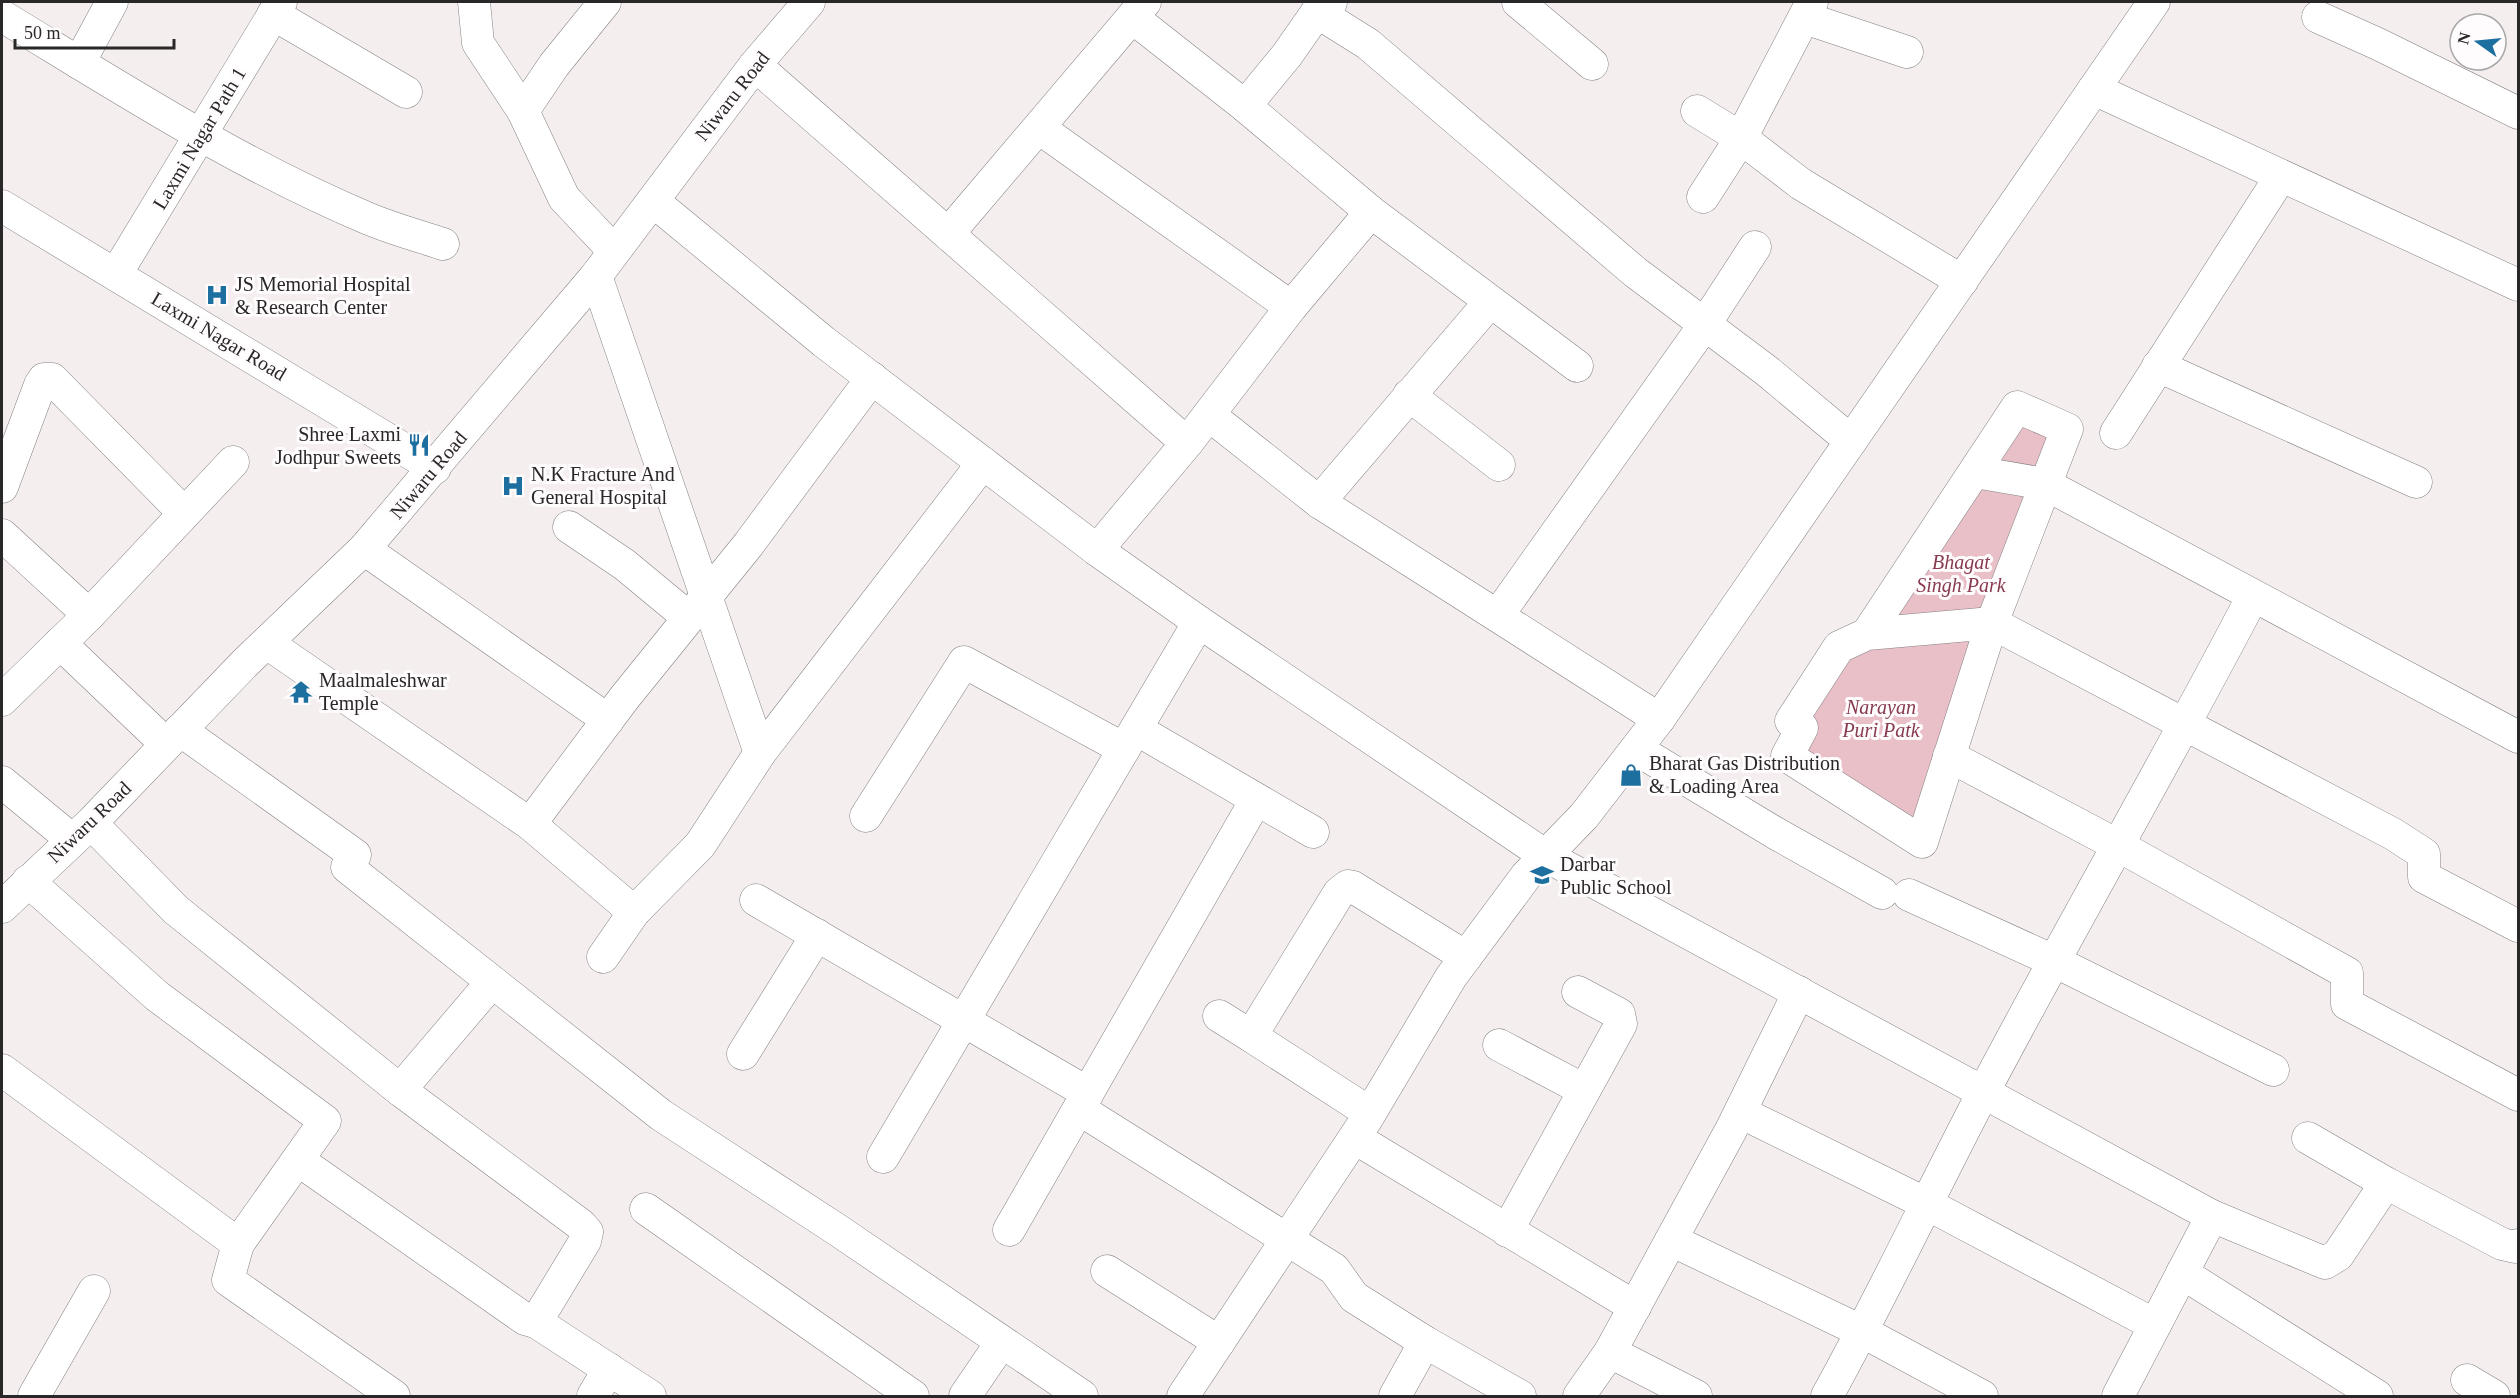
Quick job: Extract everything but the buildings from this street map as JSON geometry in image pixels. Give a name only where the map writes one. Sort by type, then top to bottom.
[{"type":"street","points":[[79,63],[112,2]]},
{"type":"street","points":[[474,2],[478,44],[524,111],[564,198],[605,263],[698,607],[760,753]]},
{"type":"street","points":[[524,111],[554,65],[605,2]]},
{"type":"street","name":"Niwaru Road","points":[[2,907],[364,549],[435,468],[605,263],[755,65],[809,2]]},
{"type":"street","points":[[1518,2],[1592,64]]},
{"type":"street","points":[[1184,1396],[1362,1125],[1451,977],[1526,876],[1584,816],[1659,719],[2094,89],[2142,5]]},
{"type":"street","points":[[1245,106],[1324,7],[1626,265],[1767,371],[1851,441]]},
{"type":"street","points":[[277,8],[406,92]]},
{"type":"street","name":"Laxmi Nagar Path 1","points":[[116,274],[277,8]]},
{"type":"street","points":[[948,234],[1139,10],[1245,106],[1371,212],[1489,303],[1577,366]]},
{"type":"street","points":[[1703,197],[1741,138],[1809,10],[1907,52]]},
{"type":"street","points":[[2,16],[201,135],[370,219],[443,244]]},
{"type":"street","points":[[2318,17],[2518,113]]},
{"type":"street","points":[[755,65],[1187,443]]},
{"type":"street","points":[[2094,89],[2518,285]]},
{"type":"street","points":[[1697,111],[1741,138],[1801,184],[1962,281]]},
{"type":"street","points":[[1039,128],[1291,307]]},
{"type":"street","points":[[2116,434],[2281,176]]},
{"type":"street","points":[[653,201],[824,342],[1097,550],[1199,622],[1546,856],[2212,1216],[2325,1263],[2338,1255],[2386,1183]]},
{"type":"street","name":"Laxmi Nagar Road","points":[[2,206],[435,468]]},
{"type":"street","points":[[1097,550],[1187,443],[1291,307],[1371,212]]},
{"type":"street","points":[[1498,615],[1705,324],[1755,247]]},
{"type":"street","points":[[1319,502],[1489,303]]},
{"type":"street","points":[[2158,366],[2416,482]]},
{"type":"street","points":[[530,824],[608,720],[748,545],[872,378]]},
{"type":"street","points":[[2,486],[40,385],[44,379],[52,379],[184,513]]},
{"type":"street","points":[[1409,395],[1499,465]]},
{"type":"street","points":[[1867,634],[2017,407],[2067,429],[1992,623],[1922,842],[1787,756],[1802,728],[1791,721],[1839,647],[1867,634],[1992,623],[2393,834],[2424,854],[2424,877],[2518,926]]},
{"type":"street","points":[[1209,415],[1319,502],[1659,719]]},
{"type":"street","points":[[2,700],[89,615],[232,462]]},
{"type":"street","points":[[603,957],[634,912],[700,844],[760,753],[983,463]]},
{"type":"street","points":[[1975,472],[2045,484],[2518,737]]},
{"type":"street","points":[[569,527],[625,565],[698,607]]},
{"type":"street","points":[[2,535],[89,615]]},
{"type":"street","points":[[364,549],[608,720]]},
{"type":"street","points":[[1827,1396],[1863,1332],[1984,1092],[2186,724],[2253,596]]},
{"type":"street","points":[[883,1157],[1199,622]]},
{"type":"street","points":[[60,643],[173,737],[355,855],[347,867],[661,1115],[836,1229],[1082,1396]]},
{"type":"street","points":[[267,643],[530,824],[634,912]]},
{"type":"street","points":[[866,816],[964,662],[1256,800],[1313,832]]},
{"type":"street","points":[[1636,749],[1777,834],[1895,894],[2055,962],[2273,1070]]},
{"type":"street","points":[[1949,756],[2119,846],[2347,973],[2347,1004],[2518,1095]]},
{"type":"street","points":[[2,782],[81,831],[400,1090],[587,1232],[585,1241],[536,1322]]},
{"type":"street","points":[[1009,1230],[1256,800]]},
{"type":"street","points":[[28,881],[157,996],[325,1121],[238,1244],[228,1280],[394,1396]]},
{"type":"street","points":[[1251,1036],[1339,893],[1348,886],[1466,957]]},
{"type":"street","points":[[756,900],[964,1020],[1334,1269],[1354,1297],[1425,1342],[1520,1396]]},
{"type":"street","points":[[743,1054],[817,935]]},
{"type":"street","points":[[400,1090],[492,982]]},
{"type":"street","points":[[1507,1231],[1618,1029],[1621,1018],[1619,1014],[1578,992]]},
{"type":"street","points":[[1579,1396],[1610,1352],[1635,1307],[1740,1112],[1799,992]]},
{"type":"street","points":[[1219,1016],[1251,1036],[1362,1125],[1507,1231],[1635,1307]]},
{"type":"street","points":[[1500,1045],[1584,1090]]},
{"type":"street","points":[[2,1070],[238,1244]]},
{"type":"street","points":[[1740,1112],[1927,1204],[2155,1324]]},
{"type":"street","points":[[2308,1138],[2386,1183],[2502,1244],[2515,1247],[2518,1245]]},
{"type":"street","points":[[298,1160],[525,1319],[536,1322],[650,1396]]},
{"type":"street","points":[[646,1209],[913,1396]]},
{"type":"street","points":[[2118,1396],[2212,1216]]},
{"type":"street","points":[[1671,1240],[1863,1332],[1982,1396]]},
{"type":"street","points":[[1107,1271],[1219,1342]]},
{"type":"street","points":[[2182,1273],[2377,1396]]},
{"type":"street","points":[[34,1396],[93,1291]]},
{"type":"street","points":[[1395,1396],[1425,1342]]},
{"type":"street","points":[[965,1396],[1001,1343]]},
{"type":"street","points":[[1610,1352],[1696,1396]]},
{"type":"street","points":[[593,1396],[609,1370]]},
{"type":"street","points":[[2467,1380],[2494,1396]]},
{"type":"green space","name":"Bhagat Singh Park","points":[[2019,415],[2060,435],[1987,615],[1881,622]]},
{"type":"green space","name":"Narayan Puri Patk","points":[[1985,628],[1916,819],[1799,749],[1800,716],[1845,652]]},
{"type":"place","name":"JS Memorial Hospital & Research Center","points":[[217,295]]},
{"type":"place","name":"Shree Laxmi Jodhpur Sweets","points":[[419,445]]},
{"type":"place","name":"N.K Fracture And General Hospital","points":[[513,486]]},
{"type":"place","name":"Maalmaleshwar Temple","points":[[301,692]]},
{"type":"place","name":"Bharat Gas Distribution & Loading Area","points":[[1631,775]]},
{"type":"place","name":"Darbar Public School","points":[[1542,875]]}]
